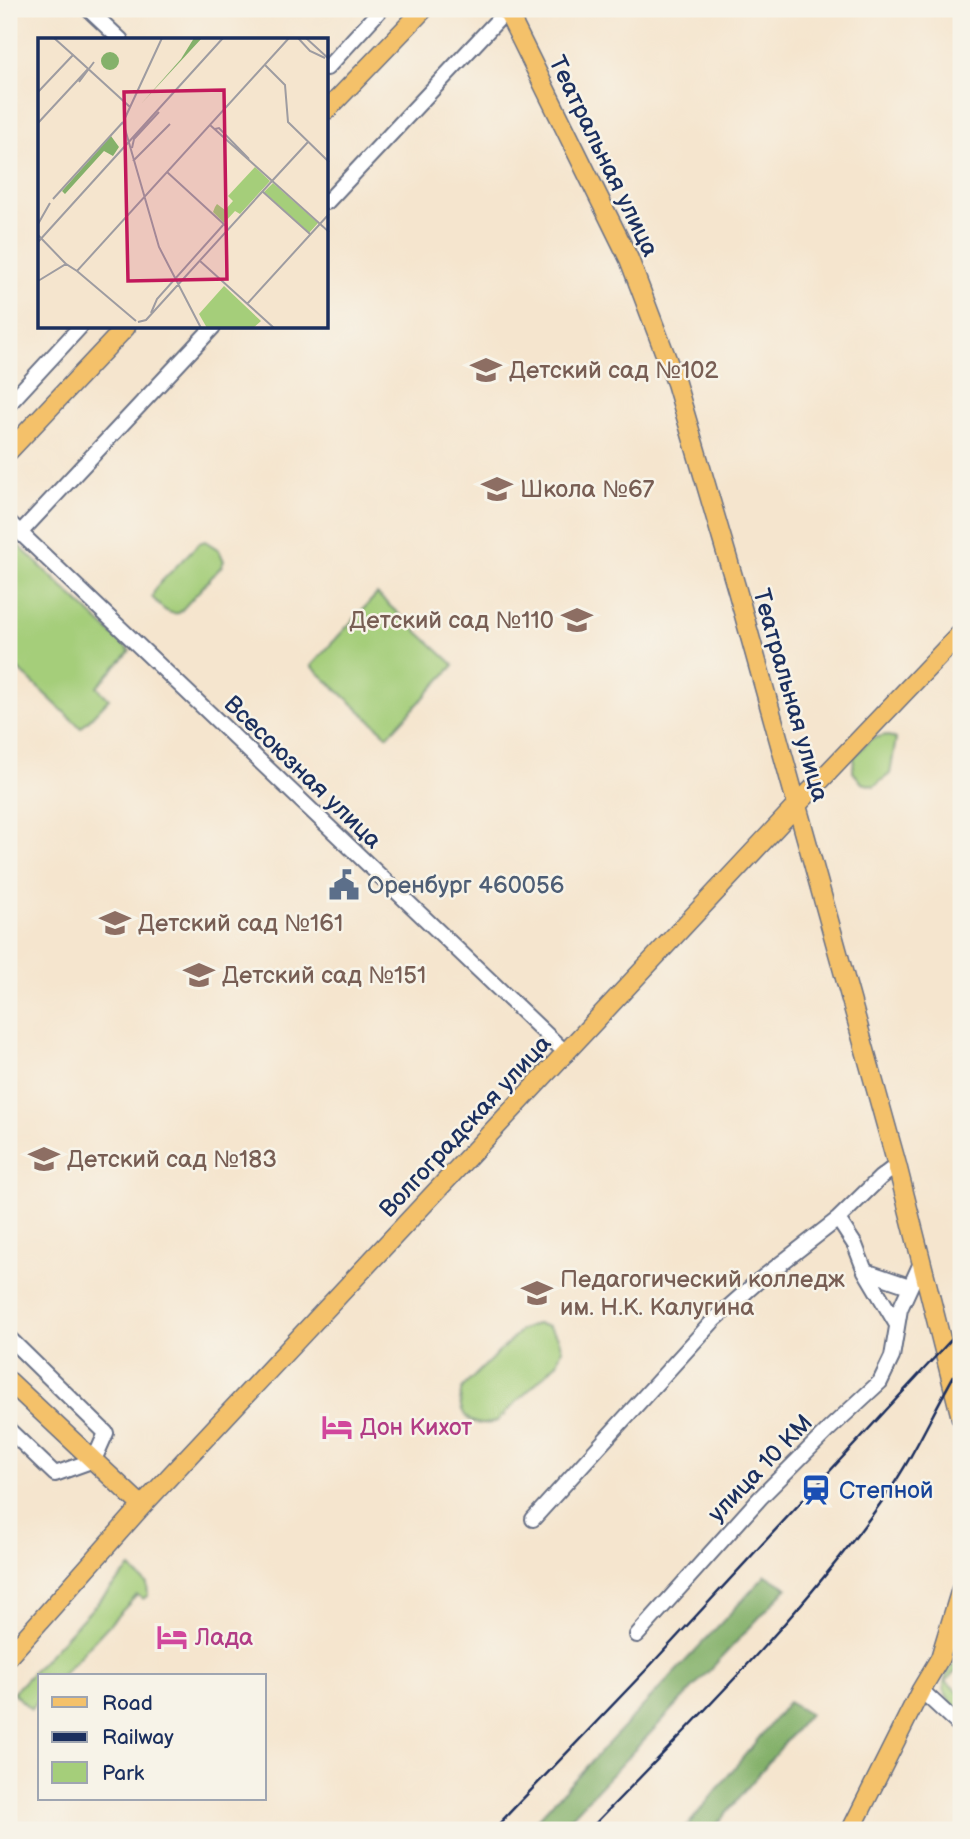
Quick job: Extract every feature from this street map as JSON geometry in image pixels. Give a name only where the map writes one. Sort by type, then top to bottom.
[{"type":"main road","points":[[329,108],[424,9]]},
{"type":"main road","name":"Театральная улица","points":[[507,9],[629,260],[654,321],[691,433],[897,1165],[961,1418]]},
{"type":"main road","points":[[9,450],[123,329]]},
{"type":"main road","name":"Волгоградская улица","points":[[9,1656],[142,1506],[961,633]]},
{"type":"main road","points":[[9,1381],[142,1506]]},
{"type":"main road","points":[[851,1830],[921,1690],[940,1658],[961,1589]]},
{"type":"main road","points":[[940,1658],[961,1637]]},
{"type":"street","points":[[88,9],[119,38]]},
{"type":"street","points":[[329,66],[381,9]]},
{"type":"street","points":[[329,200],[507,9]]},
{"type":"street","points":[[9,404],[78,329]]},
{"type":"street","points":[[20,533],[211,329]]},
{"type":"street","name":"Всесоюзная улица","points":[[9,522],[566,1054]]},
{"type":"street","points":[[533,1519],[715,1320],[757,1282],[838,1219],[897,1165]]},
{"type":"street","points":[[838,1219],[855,1245],[865,1270],[897,1325]]},
{"type":"street","name":"улица 10 КМ","points":[[637,1635],[760,1498],[880,1382],[892,1357],[897,1325],[909,1286],[921,1263]]},
{"type":"street","points":[[865,1270],[909,1286]]},
{"type":"street","points":[[9,1338],[106,1433],[94,1460],[55,1474],[9,1430]]},
{"type":"street","points":[[921,1690],[961,1727]]},
{"type":"green space","points":[[205,541],[219,550],[224,561],[221,567],[179,613],[167,611],[152,597],[156,587],[199,543]]},
{"type":"green space","points":[[17,544],[130,651],[97,687],[109,699],[81,728],[16,667],[9,674],[9,553]]},
{"type":"green space","points":[[377,594],[454,665],[388,736],[311,666]]},
{"type":"green space","points":[[886,735],[896,739],[890,774],[874,786],[862,783],[853,772],[854,757],[870,739]]},
{"type":"green space","points":[[536,1324],[548,1326],[558,1337],[562,1349],[557,1363],[497,1421],[480,1424],[467,1418],[461,1406],[462,1388],[521,1330]]},
{"type":"green space","points":[[130,1568],[147,1584],[148,1595],[143,1599],[137,1595],[63,1674],[38,1674],[38,1701],[31,1709],[13,1693]]},
{"type":"green space","points":[[766,1575],[787,1588],[559,1830],[527,1830]]},
{"type":"green space","points":[[961,1656],[961,1666],[946,1681],[961,1695],[961,1713],[948,1698],[944,1685],[948,1672]]},
{"type":"green space","points":[[788,1702],[809,1714],[712,1830],[684,1830]]},
{"type":"railway","points":[[493,1830],[647,1669],[961,1329]]},
{"type":"railway","points":[[589,1830],[781,1628],[852,1542],[906,1465],[961,1363]]},
{"type":"place","name":"Детский сад №102","points":[[486,370]]},
{"type":"place","name":"Школа №67","points":[[497,489]]},
{"type":"place","name":"Детский сад №110","points":[[577,620]]},
{"type":"place","name":"Оренбург 460056","points":[[344,885]]},
{"type":"place","name":"Детский сад №161","points":[[115,923]]},
{"type":"place","name":"Детский сад №151","points":[[199,975]]},
{"type":"place","name":"Детский сад №183","points":[[44,1159]]},
{"type":"place","name":"Педагогический колледж им. Н.К. Калугина","points":[[537,1293]]},
{"type":"place","name":"Дон Кихот","points":[[337,1427]]},
{"type":"place","name":"Степной","points":[[816,1490]]},
{"type":"place","name":"Лада","points":[[172,1637]]}]
